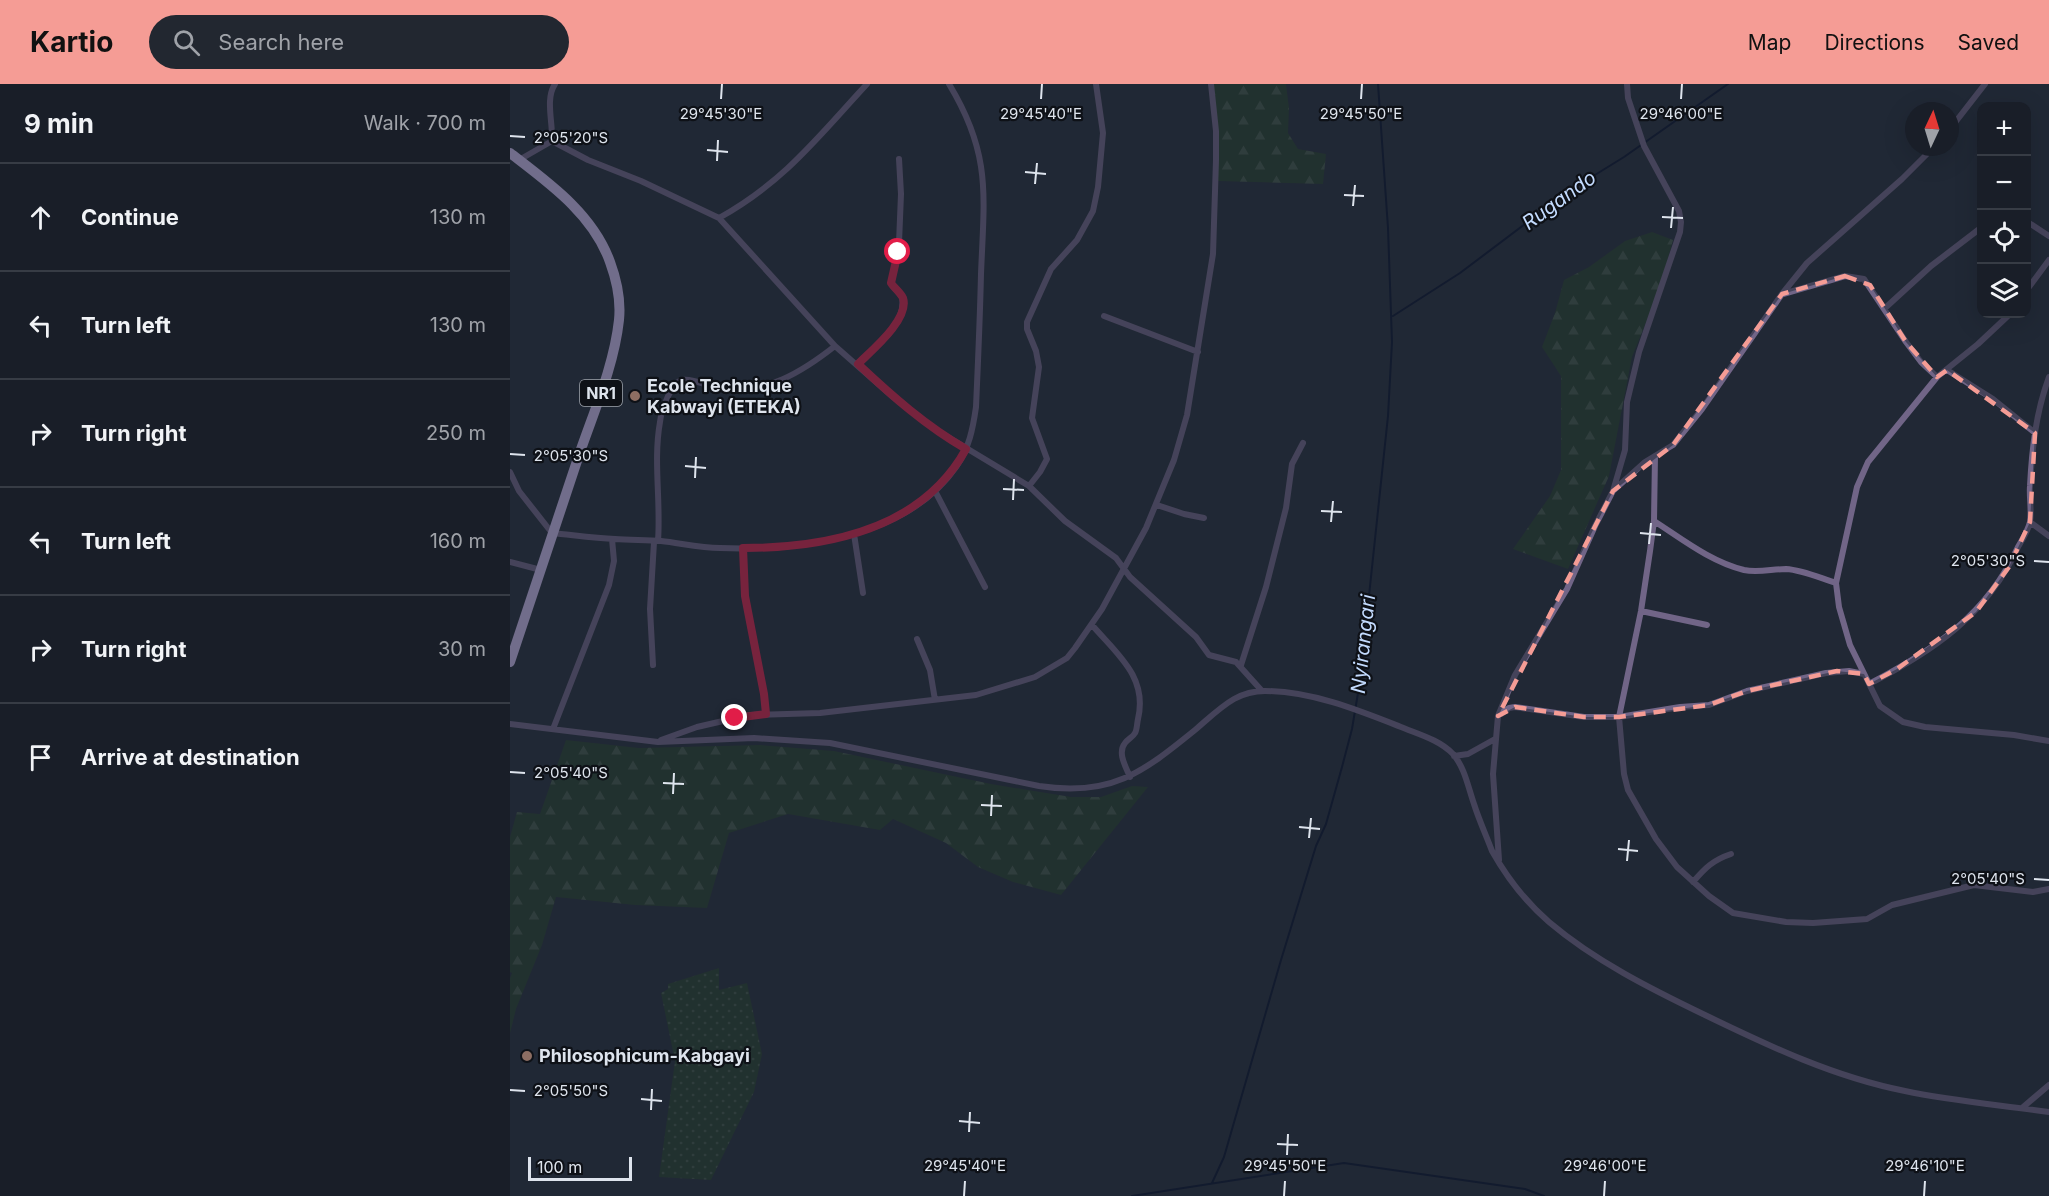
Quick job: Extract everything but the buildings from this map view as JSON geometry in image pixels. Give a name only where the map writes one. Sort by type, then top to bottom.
[{"type":"highway","name":"NR1","points":[[510,662],[611,358],[619,320],[618,292],[610,261],[587,221],[550,185],[514,157]]},
{"type":"street","points":[[552,141],[549,103],[555,84]]},
{"type":"street","points":[[719,218],[767,188],[791,167],[867,84]]},
{"type":"street","points":[[510,472],[519,491],[552,533],[718,548],[801,545],[854,534],[906,511],[921,503],[935,491],[956,467],[966,449],[973,427],[976,407],[984,191],[983,171],[969,119],[949,84]]},
{"type":"street","points":[[1029,486],[1047,459],[1032,418],[1039,367],[1036,351],[1027,329],[1027,322],[1051,269],[1077,240],[1095,205],[1103,133],[1096,84]]},
{"type":"street","points":[[658,742],[720,721],[766,714],[820,713],[976,695],[1035,677],[1067,658],[1092,625],[1125,570],[1157,505],[1187,416],[1213,254],[1216,131],[1211,84]]},
{"type":"street","points":[[1499,862],[1493,774],[1498,716],[1515,675],[1567,589],[1613,491],[1625,450],[1627,402],[1639,352],[1677,245],[1681,222],[1673,198],[1644,146],[1628,98],[1627,84]]},
{"type":"street","points":[[1959,117],[1985,84]]},
{"type":"street","points":[[514,157],[552,141],[719,218],[835,346],[893,397],[933,428],[1029,486],[1077,531],[1109,552],[1122,564],[1141,587],[1196,637],[1209,655],[1233,660],[1241,665],[1262,691]]},
{"type":"street","points":[[1613,491],[1645,462],[1670,447],[1702,410],[1782,294],[1822,249],[1925,156]]},
{"type":"street","points":[[858,364],[882,341],[903,312],[902,297],[891,283],[899,243],[901,194],[899,159]]},
{"type":"street","points":[[2031,224],[2049,236]]},
{"type":"street","points":[[1884,309],[1931,266],[1977,231]]},
{"type":"street","points":[[2031,284],[2049,260]]},
{"type":"street","points":[[1782,294],[1838,278],[1854,276],[1864,279],[1921,362],[1937,377]]},
{"type":"street","points":[[1104,316],[1198,352]]},
{"type":"street","points":[[2006,318],[1937,377],[1868,462],[1857,487],[1836,583],[1839,607],[1850,645],[1880,706],[1903,722],[1925,727],[2014,735],[2049,741]]},
{"type":"street","points":[[653,666],[650,609],[656,541],[659,424],[665,404],[676,383],[689,380],[736,390],[766,387],[810,365],[835,346]]},
{"type":"street","points":[[1947,370],[1993,399],[2035,433]]},
{"type":"street","points":[[1869,684],[1930,649],[1976,612],[2009,567],[2030,522],[2030,488],[2035,433],[2041,401],[2049,377]]},
{"type":"street","points":[[1241,665],[1266,587],[1286,508],[1292,464],[1303,443]]},
{"type":"street","points":[[1655,456],[1654,521],[1641,611],[1619,717],[1624,774],[1628,790],[1656,839],[1677,867],[1708,896],[1733,913],[1786,922],[1813,923],[1867,919],[1899,903],[1974,885],[2033,892],[2049,889]]},
{"type":"street","points":[[935,491],[984,587]]},
{"type":"street","points":[[1157,505],[1204,518]]},
{"type":"street","points":[[1654,521],[1711,558],[1730,566],[1748,571],[1787,569],[1836,583]]},
{"type":"street","points":[[2030,522],[2049,536]]},
{"type":"street","points":[[854,534],[863,593]]},
{"type":"street","points":[[553,729],[609,585],[614,561],[612,539]]},
{"type":"street","points":[[743,548],[745,596],[766,714]]},
{"type":"street","points":[[510,562],[541,570]]},
{"type":"street","points":[[1641,611],[1707,625]]},
{"type":"street","points":[[1092,625],[1125,663],[1136,680],[1140,695],[1140,709],[1135,733],[1124,744],[1121,752],[1130,777]]},
{"type":"street","points":[[917,639],[930,670],[935,700]]},
{"type":"street","points":[[1498,716],[1504,710],[1515,707],[1584,717],[1619,717],[1680,707],[1709,705],[1747,691],[1837,671],[1864,674]]},
{"type":"street","points":[[510,724],[658,742],[754,738],[830,743],[1055,788],[1094,787],[1130,777],[1234,699],[1262,691],[1276,691],[1321,700],[1360,711],[1438,743],[1455,756],[1499,862],[1534,906],[1560,931],[1630,977],[1804,1061],[1835,1072],[1905,1091],[2049,1112]]},
{"type":"street","points":[[1455,756],[1467,754],[1495,739]]},
{"type":"street","points":[[1693,882],[1708,865],[1718,858],[1731,854]]},
{"type":"street","points":[[2022,1108],[2049,1085]]},
{"type":"highlighted area","points":[[1845,276],[1870,285],[1906,342],[1937,377],[1947,370],[2035,433],[2030,522],[2009,567],[1976,612],[1897,669],[1869,684],[1864,674],[1837,671],[1747,691],[1709,705],[1619,717],[1584,717],[1515,707],[1498,716],[1613,491],[1673,445],[1782,294]]},
{"type":"green space","points":[[1213,84],[1286,84],[1289,108],[1288,133],[1298,149],[1326,154],[1323,184],[1218,181]]},
{"type":"green space","points":[[1652,232],[1673,240],[1659,290],[1632,357],[1609,476],[1568,569],[1513,549],[1550,496],[1561,470],[1561,376],[1542,347],[1564,280],[1589,267],[1625,241]]},
{"type":"green space","points":[[566,740],[639,748],[760,745],[834,751],[991,784],[1071,797],[1101,797],[1132,786],[1148,787],[1061,895],[1013,882],[978,867],[946,843],[893,819],[880,830],[788,814],[729,833],[707,908],[635,905],[556,897],[542,945],[516,1009],[510,1033],[510,978],[512,973],[510,972],[510,837],[517,812],[540,814]]},
{"type":"green space","points":[[719,968],[719,990],[747,983],[762,1054],[754,1092],[711,1180],[659,1177],[675,1061],[661,993],[668,989],[668,984]]},
{"type":"waterway","name":"Nyirangari","points":[[1212,1183],[1224,1157],[1281,960],[1316,846],[1326,824],[1352,729],[1360,681],[1388,416],[1392,342],[1388,228],[1378,84]]},
{"type":"waterway","name":"Rugando","points":[[1393,316],[1460,273],[1569,191],[1624,157],[1728,84]]},
{"type":"waterway","points":[[1132,1196],[1344,1163],[1525,1189],[1544,1196]]},
{"type":"place","name":"Ecole Technique Kabwayi (ETEKA)","points":[[635,396]]},
{"type":"place","name":"Philosophicum-Kabgayi","points":[[527,1056]]},
{"type":"route","points":[[735,718],[766,714],[745,596],[743,548],[801,545],[826,541],[872,528],[921,503],[956,467],[966,449],[947,438],[893,397],[858,364],[882,341],[903,312],[902,297],[891,283],[898,252]]}]
